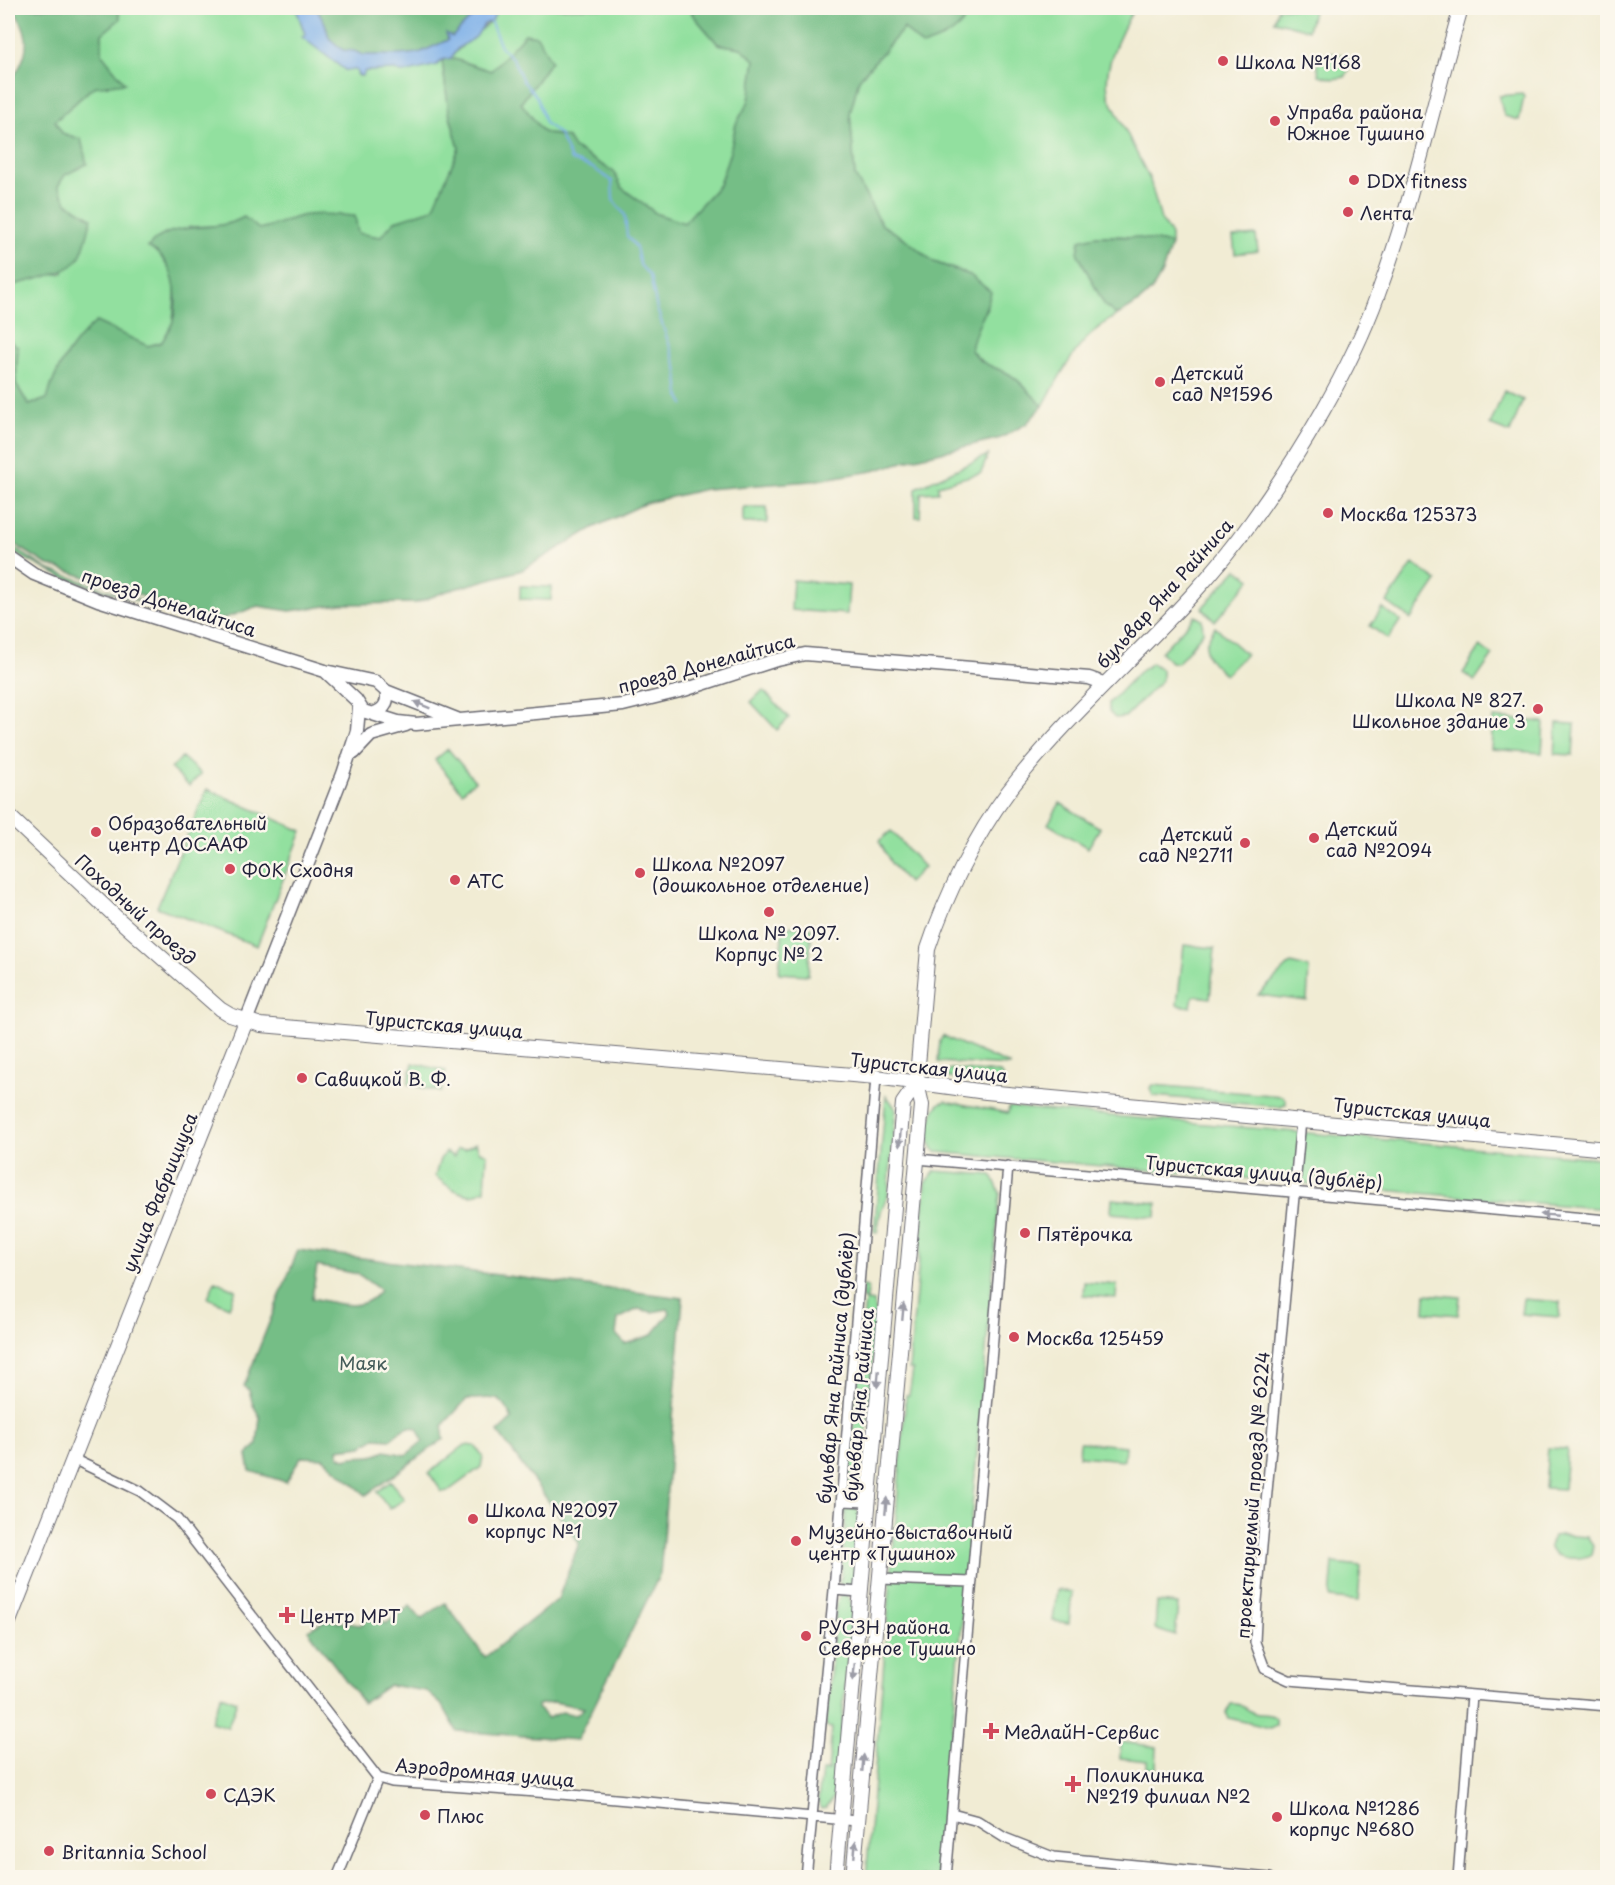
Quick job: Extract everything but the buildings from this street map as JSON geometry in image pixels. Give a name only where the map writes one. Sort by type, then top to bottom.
[{"type":"main road","name":"бульвар Яна Райниса","points":[[853,1878],[922,1105],[917,1083],[928,950],[949,896],[1007,794],[1052,741],[1188,599],[1241,537],[1280,479],[1348,363],[1390,261],[1461,8]]},
{"type":"main road","name":"Походный проезд","points":[[8,815],[117,918],[212,1002],[230,1015],[246,1021]]},
{"type":"main road","name":"Туристская улица","points":[[246,1021],[313,1031],[876,1077],[986,1092],[1608,1149]]},
{"type":"main road","name":"улица Фабрициуса","points":[[8,1624],[246,1021]]},
{"type":"main road","name":"бульвар Яна Райниса","points":[[836,1878],[903,1103],[917,1083]]},
{"type":"street","name":"проезд Донелайтиса","points":[[8,556],[34,574],[98,600],[326,671],[380,684],[386,691],[458,719]]},
{"type":"street","name":"проезд Донелайтиса","points":[[326,671],[357,704],[373,713],[398,722],[416,724],[623,705],[684,690],[772,661],[805,654],[1089,678],[1106,684]]},
{"type":"street","points":[[357,704],[359,687],[367,682]]},
{"type":"street","points":[[373,713],[385,706],[388,699],[386,691]]},
{"type":"street","name":"улица Фабрициуса","points":[[246,1021],[343,774],[357,731],[357,704]]},
{"type":"street","name":"улица Фабрициуса","points":[[343,774],[373,713]]},
{"type":"street","points":[[354,753],[377,732],[416,724]]},
{"type":"street","name":"бульвар Яна Райниса (дублёр)","points":[[806,1878],[834,1590],[876,1077]]},
{"type":"street","name":"проектируемый проезд № 6224","points":[[1301,1120],[1257,1601],[1256,1641],[1265,1669],[1289,1680],[1608,1706]]},
{"type":"street","name":"Туристская улица (дублёр)","points":[[917,1158],[1608,1220]]},
{"type":"street","points":[[946,1878],[1008,1166]]},
{"type":"street","name":"Аэродромная улица","points":[[73,1459],[140,1491],[177,1519],[378,1778],[392,1782],[858,1821]]},
{"type":"street","points":[[841,1501],[868,1503]]},
{"type":"street","points":[[879,1579],[972,1582]]},
{"type":"street","points":[[834,1590],[860,1592]]},
{"type":"street","points":[[1458,1878],[1472,1695]]},
{"type":"street","points":[[337,1878],[378,1778]]},
{"type":"street","points":[[952,1815],[978,1821],[1026,1848],[1053,1857],[1270,1878]]},
{"type":"green space","points":[[11,8],[80,8],[98,11],[118,8],[120,19],[102,34],[102,54],[125,83],[93,87],[55,121],[62,133],[81,139],[87,164],[65,175],[58,186],[67,203],[92,218],[79,258],[67,269],[58,273],[8,287],[8,83],[23,60],[26,44],[21,22]]},
{"type":"green space","points":[[118,8],[296,8],[305,34],[303,37],[345,70],[356,70],[358,76],[363,76],[365,71],[395,70],[442,60],[449,112],[459,148],[434,209],[395,221],[380,237],[358,234],[301,216],[285,223],[259,229],[244,218],[231,225],[189,227],[158,252],[176,280],[173,322],[162,342],[148,346],[95,323],[65,357],[47,399],[29,405],[15,384],[18,347],[8,340],[8,287],[37,277],[63,273],[67,203],[58,186],[64,171],[65,154],[55,121],[93,87],[102,54],[102,34],[120,19]]},
{"type":"green space","points":[[316,8],[407,8],[409,14],[438,11],[442,8],[481,8],[452,37],[447,34],[448,40],[419,53],[363,55],[342,50],[329,38],[325,23]]},
{"type":"green space","points":[[498,8],[691,8],[692,14],[718,44],[741,48],[755,60],[749,101],[736,124],[719,185],[684,223],[657,214],[622,188],[613,172],[574,148],[568,138],[543,132],[521,103],[551,61],[525,34],[491,71],[451,58],[490,21]]},
{"type":"green space","points":[[692,8],[975,8],[951,33],[922,46],[904,28],[859,79],[850,113],[855,176],[882,225],[904,238],[934,262],[970,275],[991,292],[971,350],[983,362],[1017,379],[1043,406],[1026,424],[1001,438],[916,458],[873,471],[811,481],[706,489],[646,503],[593,528],[522,570],[447,591],[416,603],[342,604],[290,611],[258,606],[217,621],[46,564],[8,540],[8,340],[18,347],[16,384],[29,405],[47,399],[66,357],[79,338],[96,322],[148,346],[162,342],[173,321],[175,289],[164,260],[148,247],[158,238],[170,232],[220,225],[244,217],[259,229],[301,216],[328,214],[355,216],[358,233],[380,237],[395,221],[433,209],[459,148],[449,112],[442,60],[451,58],[491,71],[525,34],[537,36],[551,61],[521,103],[543,132],[568,138],[574,148],[614,172],[622,188],[657,214],[684,223],[719,185],[736,124],[749,101],[755,60],[741,48],[718,44],[692,14]]},
{"type":"green space","points":[[975,8],[1134,8],[1114,51],[1107,86],[1109,97],[1150,180],[1161,220],[1171,235],[1171,244],[1114,236],[1080,240],[1078,254],[1105,306],[1117,315],[1092,333],[1073,355],[1043,406],[1017,379],[983,362],[971,350],[973,337],[987,308],[970,275],[934,262],[904,238],[882,225],[855,176],[850,113],[859,79],[905,27],[961,24],[969,11]]},
{"type":"green space","points":[[1278,8],[1314,8],[1308,30],[1274,21]]},
{"type":"green space","points":[[1330,53],[1349,56],[1353,63],[1345,77],[1333,79],[1319,75],[1317,62],[1322,55]]},
{"type":"green space","points":[[1522,94],[1524,97],[1519,120],[1504,116],[1499,96]]},
{"type":"green space","points":[[1256,235],[1258,251],[1235,254],[1233,237]]},
{"type":"green space","points":[[1095,236],[1135,237],[1171,244],[1154,287],[1139,302],[1117,315],[1105,306],[1078,254],[1080,240]]},
{"type":"green space","points":[[1504,391],[1523,400],[1510,433],[1490,425]]},
{"type":"green space","points":[[988,455],[981,473],[938,485],[938,492],[921,493],[920,517],[916,517],[916,488]]},
{"type":"green space","points":[[743,507],[767,507],[767,523],[743,523]]},
{"type":"green space","points":[[8,544],[47,569],[182,615],[61,577],[12,552]]},
{"type":"green space","points":[[1413,564],[1437,581],[1411,619],[1387,602]]},
{"type":"green space","points":[[1237,569],[1251,579],[1215,621],[1202,608]]},
{"type":"green space","points":[[793,580],[849,585],[847,614],[791,610]]},
{"type":"green space","points":[[520,586],[551,587],[551,600],[520,599]]},
{"type":"green space","points":[[1382,608],[1400,621],[1388,639],[1370,626]]},
{"type":"green space","points":[[1195,616],[1202,620],[1203,632],[1178,663],[1171,662],[1161,652]]},
{"type":"green space","points":[[1215,627],[1246,654],[1225,675],[1206,653],[1207,642]]},
{"type":"green space","points":[[1480,647],[1493,655],[1475,681],[1463,673]]},
{"type":"green space","points":[[1152,663],[1162,670],[1162,680],[1125,717],[1115,718],[1109,712],[1109,703],[1138,673]]},
{"type":"green space","points":[[763,690],[789,718],[777,730],[751,702]]},
{"type":"green space","points":[[1493,718],[1544,722],[1542,753],[1491,749]]},
{"type":"green space","points":[[1557,723],[1575,724],[1573,755],[1555,754]]},
{"type":"green space","points":[[448,749],[475,781],[462,792],[435,760]]},
{"type":"green space","points":[[182,757],[201,774],[189,786],[171,769]]},
{"type":"green space","name":"ФОК Сходня","points":[[207,789],[302,831],[257,946],[157,907]]},
{"type":"green space","points":[[1060,803],[1100,828],[1088,848],[1048,824]]},
{"type":"green space","points":[[891,831],[924,867],[908,883],[891,863],[879,841]]},
{"type":"green space","points":[[783,926],[812,928],[808,975],[779,973]]},
{"type":"green space","points":[[1184,945],[1215,948],[1210,998],[1193,996],[1191,1007],[1177,1005]]},
{"type":"green space","points":[[1291,963],[1309,968],[1307,1001],[1258,995]]},
{"type":"green space","points":[[943,1036],[1010,1066],[938,1062],[940,1041]]},
{"type":"green space","points":[[413,1063],[446,1071],[441,1092],[408,1084]]},
{"type":"green space","points":[[950,1069],[1000,1073],[1004,1079],[1002,1082],[949,1078],[945,1074]]},
{"type":"green space","points":[[1153,1085],[1282,1096],[1286,1104],[1281,1107],[1153,1096],[1150,1088]]},
{"type":"green space","points":[[886,1095],[896,1109],[888,1195],[881,1211],[877,1233],[874,1232]]},
{"type":"green space","points":[[946,1101],[1008,1113],[1009,1107],[1607,1159],[1607,1209],[936,1152],[930,1141],[929,1127],[936,1107]]},
{"type":"green space","points":[[476,1143],[479,1151],[487,1154],[485,1190],[471,1195],[465,1194],[448,1186],[435,1176],[440,1159],[446,1152],[454,1157],[457,1149],[465,1149]]},
{"type":"green space","points":[[935,1171],[992,1175],[1000,1193],[939,1877],[866,1878],[906,1395],[909,1395],[913,1370],[909,1369],[926,1183]]},
{"type":"green space","points":[[1112,1199],[1157,1203],[1156,1217],[1111,1213]]},
{"type":"green space","name":"Маяк","points":[[298,1250],[683,1298],[660,1574],[577,1740],[457,1731],[443,1706],[426,1691],[389,1685],[363,1703],[308,1630],[326,1620],[360,1625],[377,1615],[385,1624],[410,1606],[421,1619],[445,1603],[485,1657],[558,1599],[579,1543],[498,1432],[512,1419],[503,1404],[494,1398],[467,1399],[442,1426],[444,1439],[366,1495],[323,1458],[301,1457],[286,1482],[250,1471],[247,1455],[257,1445],[260,1417],[253,1405],[249,1390],[244,1386]],"holes":[[[317,1266],[358,1274],[380,1290],[366,1302],[358,1304],[340,1304],[312,1298]],[[638,1309],[652,1312],[668,1309],[670,1313],[652,1335],[625,1344],[616,1334],[618,1319]],[[409,1427],[417,1428],[423,1441],[406,1455],[385,1451],[345,1459],[339,1456],[338,1449],[362,1446],[375,1438],[391,1439]],[[554,1702],[584,1708],[576,1715],[562,1712],[548,1718],[537,1708],[538,1705]]]},
{"type":"green space","points":[[215,1281],[236,1290],[229,1307],[208,1298]]},
{"type":"green space","points":[[1084,1282],[1117,1285],[1116,1298],[1083,1295]]},
{"type":"green space","points":[[863,1286],[868,1287],[867,1301],[874,1302],[876,1320],[861,1493],[858,1498],[848,1498],[845,1494],[848,1494],[865,1300],[862,1299]]},
{"type":"green space","points":[[1426,1294],[1460,1297],[1458,1315],[1425,1312]]},
{"type":"green space","points":[[1523,1299],[1560,1302],[1559,1317],[1521,1314]]},
{"type":"green space","points":[[1080,1442],[1125,1446],[1124,1460],[1079,1456]]},
{"type":"green space","points":[[465,1445],[475,1446],[483,1456],[481,1467],[448,1491],[442,1492],[429,1473]]},
{"type":"green space","points":[[1548,1448],[1567,1449],[1564,1489],[1545,1488]]},
{"type":"green space","points":[[391,1481],[404,1499],[390,1509],[377,1492]]},
{"type":"green space","points":[[853,1505],[860,1514],[855,1579],[850,1585],[843,1587],[837,1579],[841,1579],[846,1513],[842,1513],[847,1506]]},
{"type":"green space","points":[[1554,1536],[1587,1537],[1593,1546],[1591,1554],[1586,1557],[1570,1558],[1555,1554],[1550,1543]]},
{"type":"green space","points":[[1333,1563],[1361,1566],[1358,1601],[1330,1598]]},
{"type":"green space","points":[[1057,1590],[1072,1592],[1069,1623],[1053,1621]]},
{"type":"green space","points":[[841,1595],[847,1595],[853,1605],[835,1795],[826,1808],[821,1809],[818,1801],[822,1771],[828,1771],[832,1728],[826,1727],[836,1604]]},
{"type":"green space","points":[[1157,1602],[1178,1604],[1175,1636],[1155,1629]]},
{"type":"green space","points":[[221,1695],[237,1701],[228,1727],[211,1722]]},
{"type":"green space","points":[[1231,1704],[1241,1705],[1254,1713],[1273,1716],[1276,1718],[1276,1725],[1270,1728],[1229,1718],[1226,1713]]},
{"type":"green space","points":[[1121,1742],[1157,1747],[1156,1769],[1147,1768],[1147,1761],[1120,1758]]},
{"type":"water","points":[[296,8],[316,8],[325,23],[329,38],[343,50],[363,55],[400,55],[419,53],[448,40],[446,33],[452,37],[481,8],[498,8],[492,21],[484,24],[476,37],[458,48],[451,58],[442,60],[437,65],[404,73],[395,70],[365,71],[363,76],[358,75],[356,70],[345,70],[302,37],[305,34]]},
{"type":"waterway","points":[[490,20],[501,47],[513,59],[523,81],[537,97],[545,123],[559,134],[571,160],[593,168],[612,181],[613,200],[625,215],[627,236],[636,247],[640,265],[650,276],[657,309],[677,367],[680,397],[684,404]]},
{"type":"place","name":"Школа №1168","points":[[1223,61]]},
{"type":"place","name":"Управа района Южное Тушино","points":[[1275,121]]},
{"type":"place","name":"DDX fitness","points":[[1354,180]]},
{"type":"place","name":"Лента","points":[[1348,212]]},
{"type":"place","name":"Детский сад №1596","points":[[1160,382]]},
{"type":"place","name":"Москва 125373","points":[[1328,513]]},
{"type":"place","name":"Школа № 827. Школьное здание 3","points":[[1538,709]]},
{"type":"place","name":"Образовательный центр ДОСААФ","points":[[96,832]]},
{"type":"place","name":"Детский сад №2094","points":[[1314,838]]},
{"type":"place","name":"Детский сад №2711","points":[[1245,843]]},
{"type":"place","name":"ФОК Сходня","points":[[230,869]]},
{"type":"place","name":"Школа №2097 (дошкольное отделение)","points":[[640,873]]},
{"type":"place","name":"АТС","points":[[455,880]]},
{"type":"place","name":"Школа № 2097. Корпус № 2","points":[[769,912]]},
{"type":"place","name":"Савицкой В. Ф.","points":[[302,1078]]},
{"type":"place","name":"Пятёрочка","points":[[1025,1233]]},
{"type":"place","name":"Москва 125459","points":[[1014,1337]]},
{"type":"place","name":"Школа №2097 корпус №1","points":[[473,1519]]},
{"type":"place","name":"Музейно-выставочный центр «Тушино»","points":[[796,1541]]},
{"type":"place","name":"Центр МРТ","points":[[287,1615]]},
{"type":"place","name":"РУСЗН района Северное Тушино","points":[[806,1636]]},
{"type":"place","name":"МедлайН-Сервис","points":[[991,1731]]},
{"type":"place","name":"Поликлиника №219 филиал №2","points":[[1073,1784]]},
{"type":"place","name":"СДЭК","points":[[211,1794]]},
{"type":"place","name":"Плюс","points":[[425,1815]]},
{"type":"place","name":"Школа №1286 корпус №680","points":[[1277,1817]]},
{"type":"place","name":"Britannia School","points":[[49,1851]]}]
